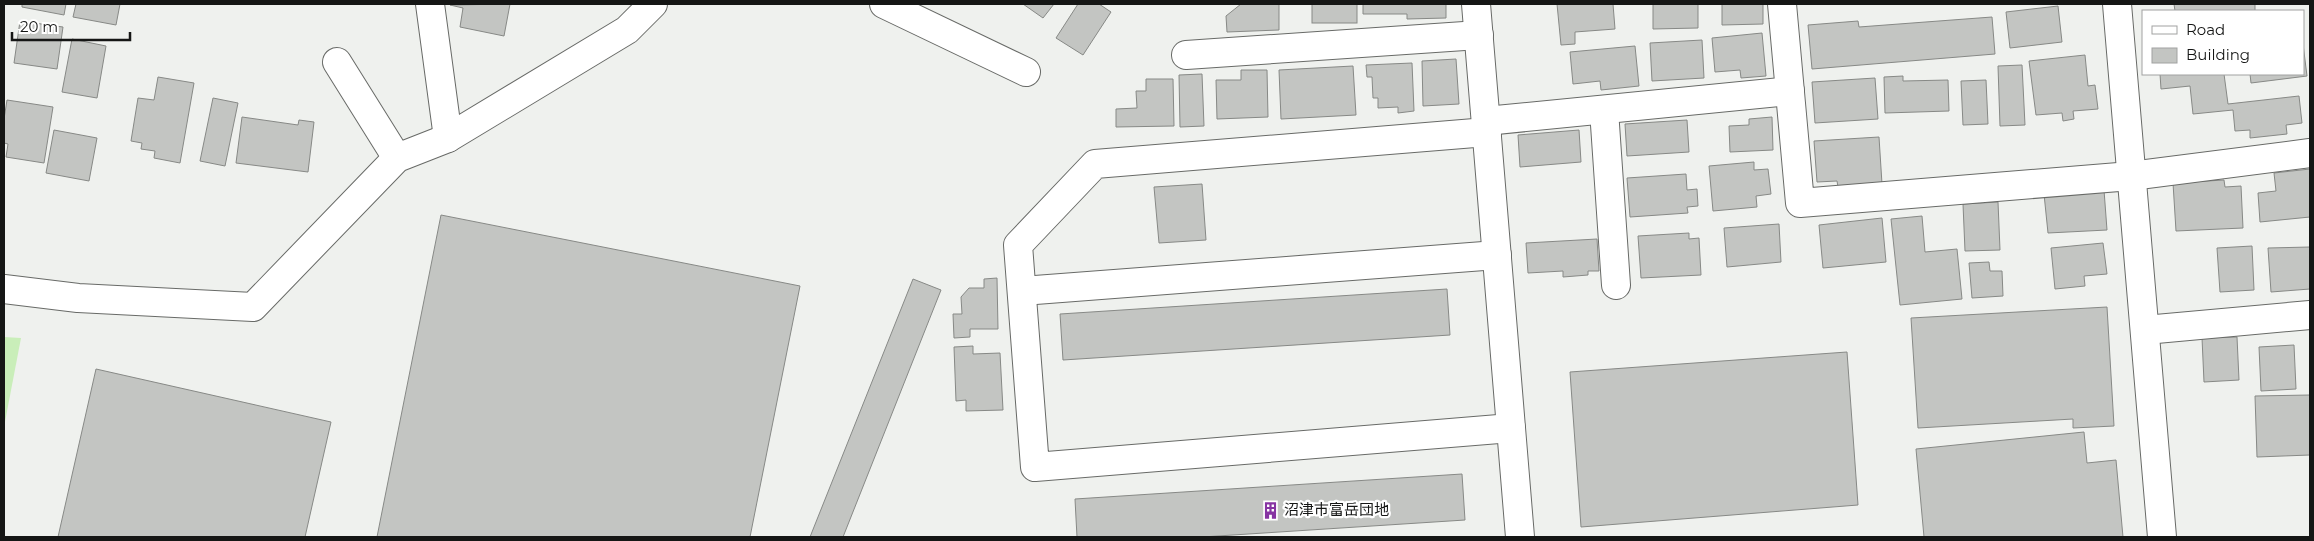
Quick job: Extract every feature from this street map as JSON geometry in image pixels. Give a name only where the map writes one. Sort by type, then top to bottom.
[{"type":"street","points":[[430,4],[448,138]]},
{"type":"street","points":[[4,290],[78,298],[253,307],[397,158],[448,138],[627,30],[653,4]]},
{"type":"street","points":[[884,4],[1026,72]]},
{"type":"street","points":[[1476,4],[1520,537]]},
{"type":"street","points":[[1788,4],[1790,91],[1800,203],[2131,176],[2310,153]]},
{"type":"street","points":[[2117,4],[2162,537]]},
{"type":"street","points":[[1186,55],[1479,35]]},
{"type":"street","points":[[337,62],[397,158]]},
{"type":"street","points":[[1511,428],[1035,467],[1018,245],[1095,164],[1486,126],[1604,110],[1790,91]]},
{"type":"street","points":[[1604,110],[1616,285]]},
{"type":"street","points":[[1022,291],[1497,255]]},
{"type":"street","points":[[2145,330],[2310,315]]},
{"type":"green space","points":[[4,337],[21,338],[4,427]]},
{"type":"building","points":[[22,4],[66,4],[64,15],[22,7]]},
{"type":"building","points":[[76,4],[120,4],[116,25],[73,17]]},
{"type":"building","points":[[510,4],[504,36],[460,27],[463,8],[450,5]]},
{"type":"building","points":[[1023,4],[1054,4],[1043,18]]},
{"type":"building","points":[[1078,4],[1099,4],[1111,12],[1083,55],[1056,38]]},
{"type":"building","points":[[1241,4],[1279,4],[1279,30],[1227,32],[1226,16]]},
{"type":"building","points":[[1312,4],[1357,4],[1357,23],[1312,23]]},
{"type":"building","points":[[1363,4],[1446,4],[1446,18],[1407,19],[1407,14],[1363,14]]},
{"type":"building","points":[[1557,4],[1613,4],[1615,29],[1575,32],[1575,44],[1561,45]]},
{"type":"building","points":[[1653,4],[1698,4],[1698,28],[1653,29]]},
{"type":"building","points":[[1722,4],[1763,4],[1763,24],[1722,25]]},
{"type":"building","points":[[2174,4],[2255,4],[2255,10],[2175,10]]},
{"type":"building","points":[[2058,6],[2062,42],[2010,48],[2006,12]]},
{"type":"building","points":[[1992,17],[1995,54],[1812,69],[1808,25],[1858,21],[1859,27]]},
{"type":"building","points":[[20,21],[63,27],[57,69],[14,63]]},
{"type":"building","points":[[1762,33],[1766,76],[1741,78],[1740,70],[1715,72],[1712,38]]},
{"type":"building","points":[[72,39],[106,46],[97,98],[62,92]]},
{"type":"building","points":[[1702,40],[1704,78],[1652,81],[1650,43]]},
{"type":"building","points":[[1635,46],[1639,86],[1601,90],[1600,81],[1573,84],[1570,52]]},
{"type":"building","points":[[2304,52],[2307,76],[2251,83],[2250,75],[2304,75]]},
{"type":"building","points":[[2085,55],[2088,86],[2095,85],[2098,109],[2073,111],[2074,119],[2063,121],[2062,113],[2036,115],[2029,61]]},
{"type":"building","points":[[1456,59],[1459,104],[1423,106],[1422,61]]},
{"type":"building","points":[[1412,63],[1414,111],[1398,113],[1398,107],[1378,108],[1378,98],[1373,98],[1372,77],[1367,77],[1366,65]]},
{"type":"building","points":[[2022,65],[2025,125],[2000,126],[1998,66]]},
{"type":"building","points":[[1353,66],[1356,115],[1281,119],[1279,70]]},
{"type":"building","points":[[1241,70],[1267,70],[1268,117],[1217,119],[1216,80],[1241,80]]},
{"type":"building","points":[[1202,74],[1204,126],[1180,127],[1179,75]]},
{"type":"building","points":[[2160,75],[2224,75],[2228,104],[2299,96],[2302,123],[2286,125],[2287,134],[2250,138],[2250,130],[2235,131],[2233,110],[2193,114],[2190,86],[2161,89]]},
{"type":"building","points":[[1903,76],[1903,81],[1948,80],[1949,111],[1885,113],[1884,77]]},
{"type":"building","points":[[158,77],[194,83],[180,163],[154,158],[155,151],[141,149],[142,143],[131,141],[138,98],[154,100]]},
{"type":"building","points":[[1875,78],[1878,119],[1815,123],[1812,82]]},
{"type":"building","points":[[1146,79],[1173,79],[1174,126],[1116,127],[1116,109],[1137,108],[1136,91],[1146,91]]},
{"type":"building","points":[[1986,80],[1988,124],[1963,125],[1961,81]]},
{"type":"building","points":[[213,98],[238,103],[225,166],[200,161]]},
{"type":"building","points":[[7,100],[53,107],[44,163],[6,157],[8,144],[4,143],[4,119]]},
{"type":"building","points":[[242,117],[298,125],[299,120],[314,122],[308,172],[236,163]]},
{"type":"building","points":[[1772,117],[1773,150],[1730,152],[1729,126],[1749,125],[1749,119]]},
{"type":"building","points":[[1687,120],[1689,152],[1627,156],[1625,124]]},
{"type":"building","points":[[54,130],[97,138],[89,181],[46,173]]},
{"type":"building","points":[[1579,130],[1581,162],[1520,167],[1518,135]]},
{"type":"building","points":[[1879,137],[1882,184],[1838,187],[1837,181],[1817,182],[1814,141]]},
{"type":"building","points":[[1754,162],[1754,170],[1768,169],[1771,194],[1756,196],[1757,207],[1713,211],[1709,166]]},
{"type":"building","points":[[2310,169],[2310,217],[2260,222],[2258,193],[2276,191],[2274,173]]},
{"type":"building","points":[[1686,174],[1687,190],[1697,189],[1698,206],[1687,207],[1688,213],[1630,217],[1627,178]]},
{"type":"building","points":[[2224,180],[2225,187],[2241,186],[2243,228],[2176,231],[2173,183]]},
{"type":"building","points":[[1202,184],[1206,240],[1159,243],[1154,187]]},
{"type":"building","points":[[2104,190],[2107,230],[2048,233],[2044,194]]},
{"type":"building","points":[[1998,202],[2000,250],[1965,251],[1963,204]]},
{"type":"building","points":[[441,215],[800,286],[750,537],[377,537]]},
{"type":"building","points":[[1922,216],[1925,252],[1957,249],[1962,299],[1900,305],[1891,219]]},
{"type":"building","points":[[1882,218],[1886,262],[1823,268],[1819,225]]},
{"type":"building","points":[[1779,224],[1781,262],[1727,267],[1724,228]]},
{"type":"building","points":[[1689,233],[1689,239],[1699,238],[1701,275],[1641,278],[1638,236]]},
{"type":"building","points":[[1597,239],[1599,271],[1588,271],[1588,275],[1563,277],[1563,271],[1528,273],[1526,243]]},
{"type":"building","points":[[2103,243],[2107,274],[2084,276],[2085,286],[2055,289],[2051,248]]},
{"type":"building","points":[[2252,246],[2254,290],[2220,292],[2217,248]]},
{"type":"building","points":[[2310,247],[2310,289],[2271,292],[2268,248]]},
{"type":"building","points":[[1989,262],[1990,271],[2002,271],[2003,296],[1972,298],[1969,263]]},
{"type":"building","points":[[997,278],[998,329],[970,329],[970,337],[954,338],[953,314],[962,314],[961,297],[969,288],[984,288],[984,279]]},
{"type":"building","points":[[913,279],[941,290],[843,537],[810,537]]},
{"type":"building","points":[[1447,289],[1450,335],[1063,360],[1060,314]]},
{"type":"building","points":[[2107,307],[2114,426],[2073,428],[2073,419],[1918,428],[1911,318]]},
{"type":"building","points":[[2237,337],[2239,380],[2204,382],[2202,338]]},
{"type":"building","points":[[2294,345],[2296,389],[2261,391],[2259,347]]},
{"type":"building","points":[[973,346],[973,354],[1000,353],[1003,410],[966,411],[966,400],[956,401],[954,347]]},
{"type":"building","points":[[1847,352],[1858,505],[1581,527],[1570,372]]},
{"type":"building","points":[[96,369],[331,422],[305,537],[58,537]]},
{"type":"building","points":[[2310,395],[2310,455],[2257,457],[2255,396]]},
{"type":"building","points":[[2084,432],[2087,463],[2116,460],[2123,537],[1924,537],[1916,449]]},
{"type":"building","name":"沼津市富岳団地","points":[[1462,474],[1465,520],[1202,537],[1077,537],[1075,499]]},
{"type":"place","name":"沼津市富岳団地","points":[[1270,510]]}]
